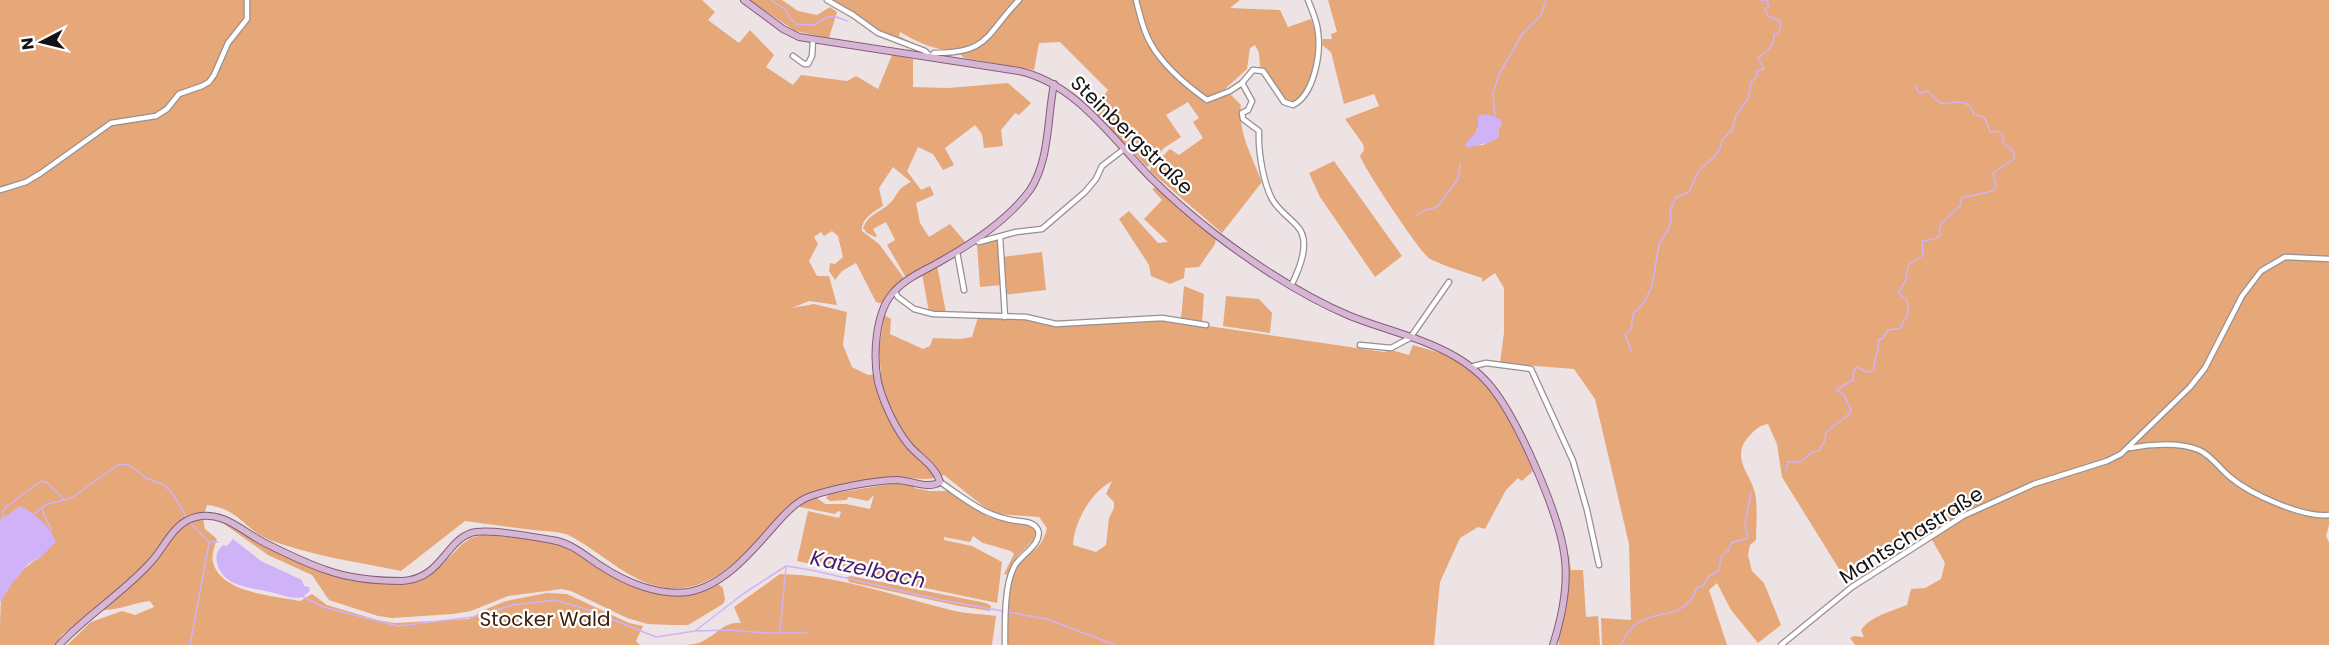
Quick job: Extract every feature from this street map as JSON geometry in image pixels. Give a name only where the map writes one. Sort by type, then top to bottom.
[{"type":"main road","name":"Steinbergstraße","points":[[744,0],[783,29],[799,37],[1019,70],[1040,76],[1077,102],[1176,202],[1226,242],[1314,301],[1447,352],[1470,367],[1489,384],[1510,416],[1545,490],[1560,535],[1565,559],[1566,591],[1553,645]]},
{"type":"main road","points":[[59,645],[150,564],[173,532],[195,517],[222,518],[270,545],[326,571],[340,574],[398,581],[410,580],[430,571],[462,538],[470,533],[486,532],[562,542],[583,552],[619,577],[651,589],[679,592],[698,589],[720,579],[788,512],[806,498],[831,491],[890,481],[932,485],[940,482],[929,464],[903,437],[879,385],[876,351],[882,312],[894,291],[908,280],[975,240],[1022,200],[1033,185],[1040,168],[1054,84]]},
{"type":"street","points":[[0,190],[26,182],[41,173],[111,123],[156,116],[166,109],[179,94],[202,86],[209,81],[228,43],[247,19],[247,0]]},
{"type":"street","points":[[828,0],[878,33],[925,51],[932,57],[934,53],[956,53],[975,48],[997,28],[1019,0]]},
{"type":"street","points":[[1136,0],[1150,44],[1169,67],[1207,100],[1230,91],[1242,83],[1253,70],[1263,71],[1284,102],[1293,105],[1310,90],[1319,44],[1318,29],[1308,0]]},
{"type":"street","points":[[793,56],[804,64],[808,64],[812,56],[813,40]]},
{"type":"street","points":[[1242,83],[1252,101],[1248,110],[1242,113],[1242,119],[1259,131],[1257,143],[1268,191],[1272,200],[1300,228],[1304,236],[1301,263],[1292,286]]},
{"type":"street","points":[[975,240],[979,242],[1042,229],[1085,192],[1096,179],[1102,166],[1124,148]]},
{"type":"street","points":[[1000,237],[1005,317]]},
{"type":"street","points":[[957,252],[964,290]]},
{"type":"street","name":"Mantschastraße","points":[[1781,645],[1852,587],[1963,516],[2034,484],[2114,458],[2128,448],[2190,387],[2205,368],[2242,296],[2260,271],[2285,257],[2329,259]]},
{"type":"street","points":[[1360,345],[1391,348],[1410,338],[1449,282]]},
{"type":"street","points":[[894,291],[906,303],[924,313],[1026,317],[1056,324],[1162,318],[1206,325]]},
{"type":"street","points":[[1470,367],[1485,363],[1532,369],[1573,461],[1599,565]]},
{"type":"street","points":[[2137,438],[2143,446]]},
{"type":"street","points":[[2128,448],[2188,446],[2211,458],[2234,480],[2285,507],[2320,516],[2329,515]]},
{"type":"street","points":[[940,482],[988,514],[1000,519],[1029,522],[1036,526],[1039,532],[1038,538],[1011,572],[1005,645]]},
{"type":"green space","name":"Stocker Wald","points":[[0,0],[702,0],[715,12],[708,20],[739,43],[750,30],[774,55],[766,67],[793,85],[801,75],[847,81],[856,76],[878,89],[892,55],[913,59],[913,87],[948,88],[1008,83],[1031,103],[1019,115],[1015,113],[1001,130],[1003,146],[984,148],[982,134],[975,125],[945,148],[954,165],[943,170],[933,154],[918,147],[907,171],[921,190],[930,186],[934,195],[916,203],[920,223],[929,237],[950,224],[966,243],[905,276],[887,245],[895,240],[886,222],[873,229],[877,236],[875,237],[863,228],[870,217],[888,205],[899,190],[911,182],[893,167],[879,188],[883,206],[868,216],[862,227],[862,231],[879,244],[904,278],[883,304],[876,302],[856,263],[842,271],[835,280],[829,271],[830,263],[835,264],[843,257],[838,236],[832,231],[824,236],[821,232],[814,237],[818,244],[809,261],[817,276],[829,276],[837,305],[809,301],[792,308],[814,304],[847,312],[843,345],[852,367],[868,375],[881,374],[879,351],[884,315],[891,319],[890,334],[923,349],[930,346],[933,338],[972,337],[978,317],[1029,319],[1062,325],[1161,319],[1384,352],[1391,350],[1409,355],[1413,345],[1457,360],[1483,382],[1503,410],[1533,471],[1522,481],[1518,478],[1506,490],[1485,529],[1478,527],[1460,538],[1440,582],[1434,645],[1007,645],[1013,575],[1021,561],[1041,543],[1047,528],[1039,517],[998,514],[983,506],[944,475],[931,479],[893,477],[869,480],[841,485],[802,498],[793,503],[739,559],[720,574],[700,584],[678,588],[654,585],[627,573],[578,540],[557,532],[465,521],[401,571],[286,546],[262,536],[235,515],[218,507],[207,505],[203,518],[205,529],[217,539],[213,550],[213,562],[218,572],[237,587],[263,595],[300,601],[312,594],[327,605],[395,623],[469,619],[506,601],[547,593],[567,594],[629,623],[643,626],[636,641],[640,645],[67,645],[91,622],[122,611],[135,615],[154,607],[150,601],[116,609],[96,609],[62,635],[55,645],[0,645],[1,602],[4,595],[17,576],[41,557],[21,506],[0,520]],"holes":[[[1112,481],[1106,494],[1114,502],[1109,518],[1106,545],[1096,552],[1073,545],[1074,536],[1085,508],[1097,492]]]},
{"type":"green space","points":[[749,0],[782,0],[798,11],[817,15],[830,7],[837,12],[829,38],[795,31]]},
{"type":"green space","points":[[830,0],[1015,0],[1003,14],[1008,16],[1022,0],[1240,0],[1230,8],[1280,10],[1288,27],[1311,19],[1317,35],[1317,44],[1310,79],[1300,98],[1293,102],[1281,97],[1268,74],[1260,67],[1259,53],[1255,45],[1250,48],[1247,69],[1225,89],[1241,105],[1241,124],[1262,182],[1222,233],[1150,171],[1151,167],[1170,149],[1179,155],[1203,138],[1193,122],[1199,118],[1188,102],[1166,115],[1181,137],[1164,148],[1148,167],[1093,110],[1108,90],[1060,42],[1039,43],[1034,70],[964,58],[957,50],[927,46],[900,32],[899,36],[923,48],[879,32],[852,12]]},
{"type":"green space","points":[[1328,0],[2329,0],[2329,525],[2326,536],[2329,542],[2329,645],[1855,645],[1850,638],[1864,637],[1861,630],[1870,621],[1907,605],[1911,589],[1925,588],[1941,579],[1945,563],[1926,529],[1893,544],[1844,577],[1782,477],[1777,444],[1768,424],[1757,428],[1745,441],[1741,457],[1755,493],[1756,505],[1756,540],[1750,545],[1748,555],[1752,571],[1764,583],[1781,625],[1758,643],[1731,610],[1717,583],[1709,590],[1727,645],[1602,645],[1601,618],[1631,620],[1629,544],[1595,399],[1574,369],[1500,363],[1504,333],[1504,288],[1495,273],[1482,282],[1482,278],[1430,259],[1382,193],[1360,156],[1364,150],[1363,144],[1345,119],[1379,106],[1374,94],[1344,104],[1331,52],[1322,45],[1323,39],[1332,39],[1331,34],[1337,32]],"holes":[[[1500,120],[1502,123],[1498,131],[1499,137],[1483,145],[1472,146],[1479,124]]]},
{"type":"green space","points":[[1334,161],[1402,256],[1375,277],[1320,197],[1309,173]]},
{"type":"green space","points":[[1157,187],[1216,237],[1215,244],[1199,267],[1185,268],[1184,278],[1170,284],[1151,276],[1149,265],[1119,219],[1129,211],[1158,243],[1168,242],[1144,219],[1162,200],[1152,189]]},
{"type":"green space","points":[[995,239],[999,241],[1001,285],[980,287],[977,244]]},
{"type":"green space","points":[[1042,252],[1046,290],[1004,295],[1002,257]]},
{"type":"green space","points":[[937,265],[946,313],[929,312],[922,274]]},
{"type":"green space","points":[[1184,286],[1204,294],[1202,323],[1181,319]]},
{"type":"green space","points":[[1226,296],[1259,299],[1272,313],[1270,333],[1223,326]]},
{"type":"green space","points":[[897,483],[915,485],[914,488],[930,491],[951,491],[988,517],[1026,524],[1036,530],[1034,539],[1016,558],[1008,575],[1004,574],[1014,554],[1011,551],[983,543],[973,536],[970,542],[944,537],[944,540],[972,546],[1002,562],[997,603],[797,561],[808,511],[839,518],[841,512],[838,511],[835,514],[800,507],[800,504],[816,497],[825,504],[846,504],[870,509],[874,495],[868,501],[848,497],[847,500],[830,501],[826,498],[829,494]]},
{"type":"green space","points":[[217,519],[324,573],[397,584],[422,580],[471,538],[482,535],[513,537],[555,544],[569,549],[615,579],[644,591],[675,596],[690,595],[718,584],[723,588],[725,600],[723,604],[688,625],[648,624],[627,618],[571,591],[562,589],[508,596],[471,611],[453,614],[392,618],[378,616],[329,600],[312,575],[268,555]]},
{"type":"green space","points":[[1569,555],[1571,570],[1583,570],[1586,617],[1598,616],[1600,645],[1559,645],[1568,596],[1567,556]]},
{"type":"green space","points":[[780,574],[846,582],[955,611],[996,616],[992,645],[686,645],[701,642],[730,624],[741,623],[734,607]]},
{"type":"green space","points":[[847,577],[986,603],[991,606],[990,611],[849,582]]},
{"type":"shaded area","points":[[1486,114],[1500,119],[1502,123],[1498,131],[1499,137],[1468,148],[1465,144],[1478,130],[1478,116]]},
{"type":"shaded area","points":[[21,506],[42,521],[56,542],[41,557],[29,563],[0,603],[0,520]]},
{"type":"shaded area","points":[[233,539],[261,561],[302,580],[304,586],[309,587],[310,591],[303,597],[291,597],[240,585],[227,579],[218,566],[217,555],[223,545],[227,546]]},
{"type":"waterway","points":[[771,0],[786,10],[796,24],[814,25],[834,16],[847,21]]},
{"type":"waterway","points":[[1495,118],[1493,93],[1499,74],[1523,33],[1541,15],[1546,0]]},
{"type":"waterway","points":[[1631,351],[1625,334],[1631,330],[1633,314],[1645,301],[1652,286],[1659,244],[1668,230],[1671,220],[1670,212],[1675,198],[1689,192],[1699,170],[1715,156],[1722,140],[1732,130],[1736,115],[1748,99],[1751,82],[1757,77],[1756,71],[1764,69],[1758,58],[1770,48],[1774,35],[1779,33],[1781,21],[1768,16],[1765,10],[1769,6],[1767,0],[1760,0]]},
{"type":"waterway","points":[[1786,470],[1788,462],[1801,462],[1812,452],[1819,451],[1825,440],[1826,432],[1851,410],[1844,395],[1836,390],[1853,380],[1856,367],[1868,372],[1874,371],[1878,340],[1883,338],[1888,330],[1901,328],[1908,314],[1908,306],[1907,300],[1898,293],[1906,280],[1908,265],[1923,255],[1922,241],[1935,239],[1941,234],[1939,230],[1941,224],[1961,205],[1961,198],[1992,191],[1996,186],[1993,173],[2014,159],[2014,152],[2003,142],[2003,135],[1997,131],[1990,132],[1985,119],[1974,115],[1969,106],[1962,102],[1943,104],[1928,91],[1919,93],[1915,85]]},
{"type":"waterway","points":[[1417,215],[1437,207],[1458,179],[1460,163]]},
{"type":"waterway","name":"Katzelbach","points":[[33,515],[45,505],[71,498],[119,464],[129,465],[146,478],[164,485],[173,494],[187,518]]},
{"type":"waterway","points":[[2,519],[6,507],[41,481],[46,482],[64,499]]},
{"type":"waterway","points":[[1621,645],[1628,632],[1636,624],[1682,608],[1690,601],[1697,588],[1703,586],[1708,577],[1719,570],[1721,556],[1728,551],[1731,543],[1748,538],[1745,524],[1751,493]]},
{"type":"waterway","points":[[42,508],[51,530]]},
{"type":"waterway","name":"Katzelbach","points":[[189,522],[209,542],[218,542]]},
{"type":"waterway","points":[[190,645],[209,543]]},
{"type":"waterway","name":"Katzelbach","points":[[302,596],[323,607],[398,626],[473,617],[513,605],[555,600],[583,608],[656,637],[695,631],[743,594],[786,566],[941,600],[1003,611]]},
{"type":"waterway","points":[[780,631],[786,567]]},
{"type":"waterway","name":"Katzelbach","points":[[1008,612],[1047,619],[1115,645]]},
{"type":"waterway","points":[[696,631],[807,633]]}]
